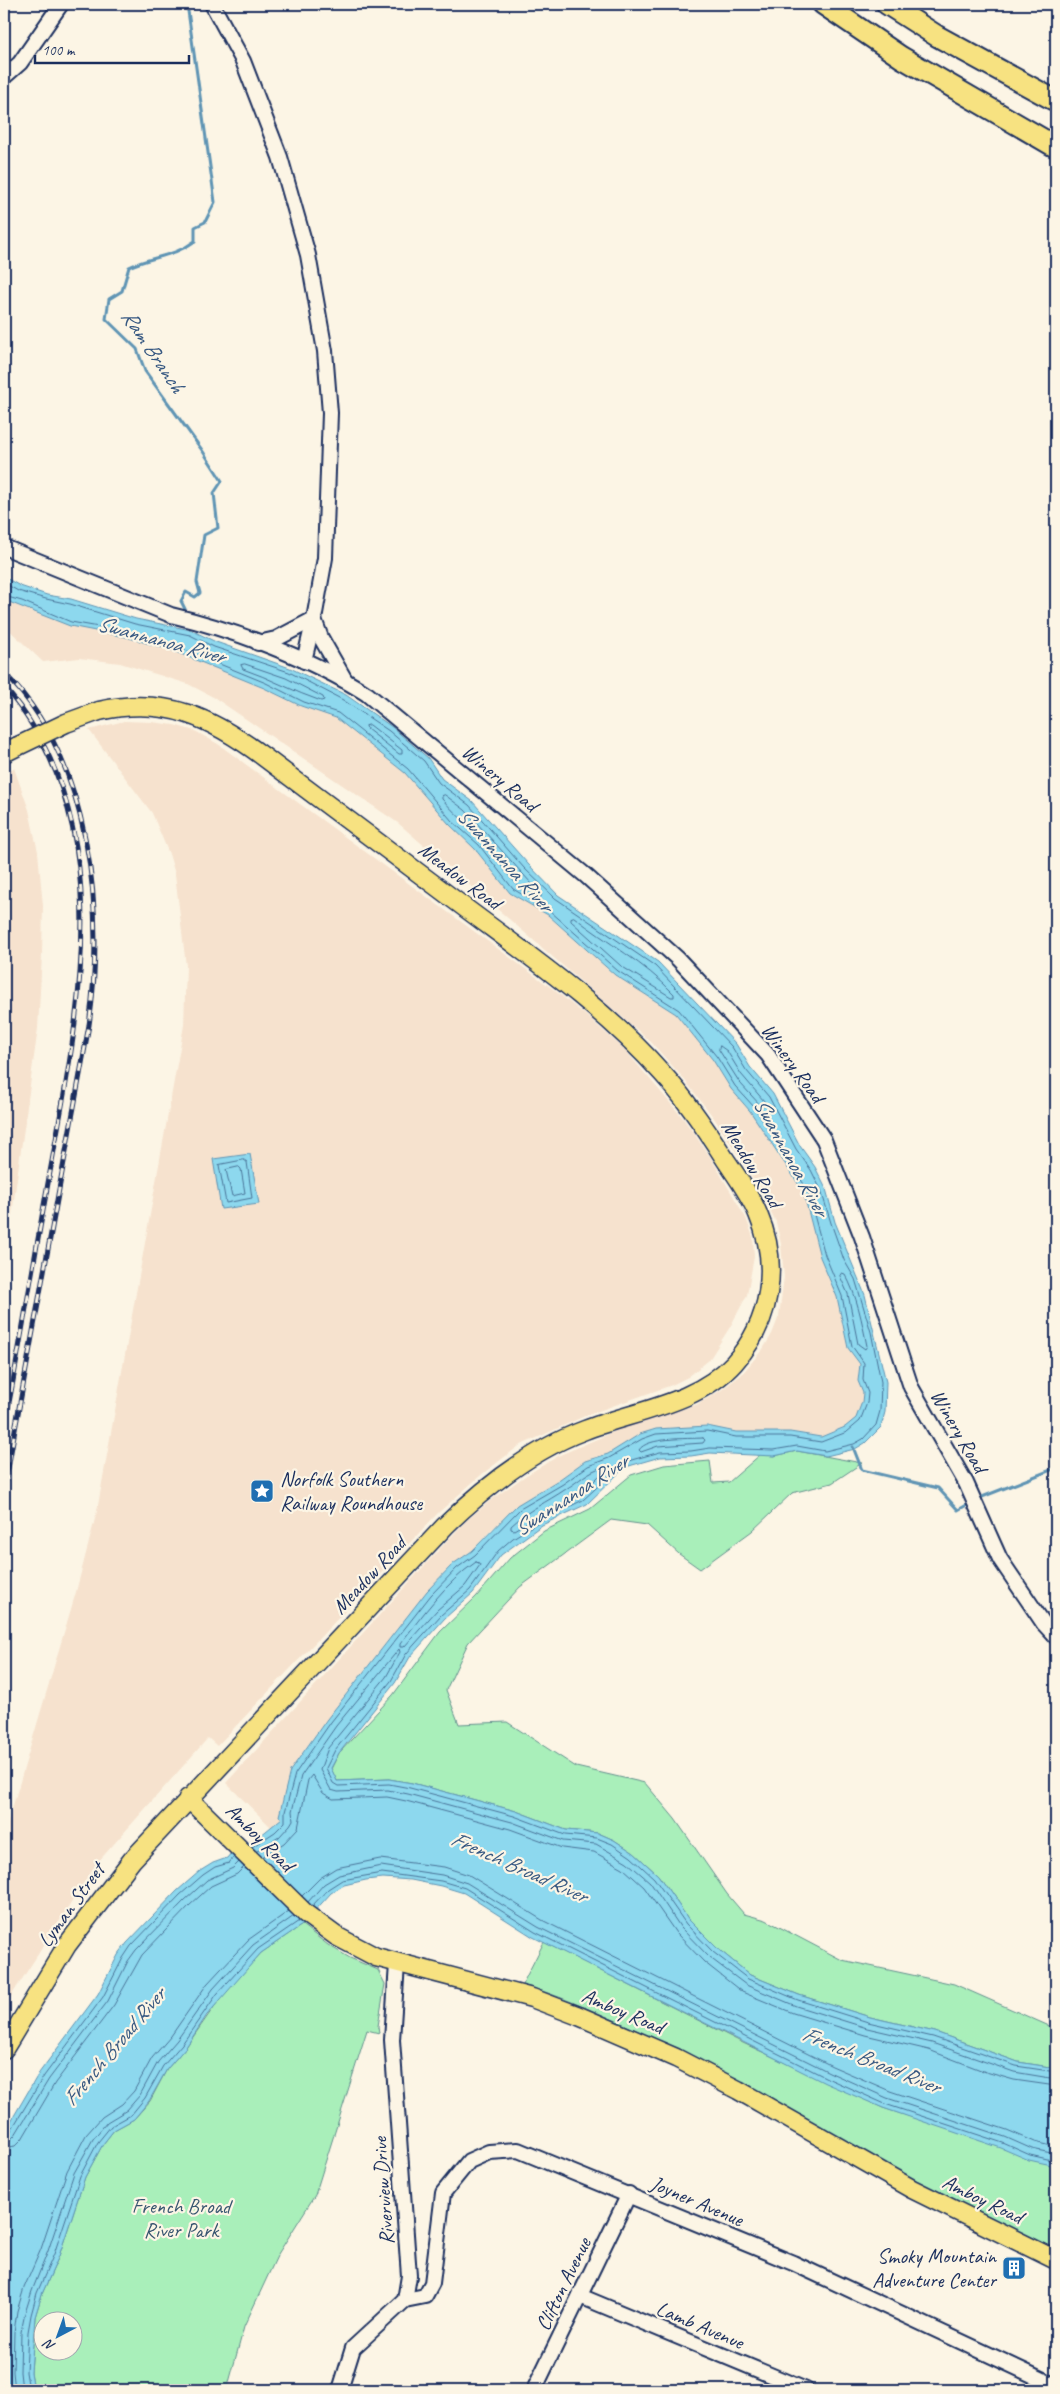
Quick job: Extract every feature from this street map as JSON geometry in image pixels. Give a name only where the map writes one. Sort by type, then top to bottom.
[{"type":"highway","points":[[823,4],[901,57],[1056,147]]},
{"type":"highway","points":[[887,4],[937,36],[1056,102]]},
{"type":"main road","name":"Meadow Road","points":[[11,750],[66,722],[99,711],[139,706],[162,707],[199,717],[221,727],[264,757],[595,1007],[653,1062],[696,1116],[749,1196],[761,1221],[770,1253],[770,1288],[764,1312],[746,1350],[726,1372],[688,1395],[585,1430],[562,1440],[523,1462],[486,1488],[445,1526],[188,1798]]},
{"type":"main road","points":[[216,1824],[210,1809],[209,1792],[218,1767]]},
{"type":"main road","name":"Amboy Road","points":[[188,1798],[310,1918],[364,1952],[397,1964],[532,1998],[676,2058],[738,2090],[912,2189],[1056,2260]]},
{"type":"main road","name":"Lyman Street","points":[[4,2049],[67,1945],[132,1860],[188,1798]]},
{"type":"street","points":[[4,77],[20,63],[60,4]]},
{"type":"street","points":[[212,4],[242,61],[280,157],[308,255],[325,352],[330,412],[324,558],[314,619],[304,661]]},
{"type":"street","name":"Winery Road","points":[[4,547],[172,616],[194,620],[258,643],[345,680],[367,694],[585,875],[678,959],[768,1055],[824,1140],[862,1238],[911,1387],[966,1483],[1000,1559],[1044,1624],[1056,1637]]},
{"type":"street","points":[[258,643],[276,639],[314,619]]},
{"type":"street","points":[[314,619],[321,638],[345,680]]},
{"type":"street","name":"Riverview Drive","points":[[397,1964],[392,2040],[409,2276],[404,2300]]},
{"type":"street","name":"Joyner Avenue","points":[[404,2300],[425,2296],[432,2283],[443,2193],[469,2161],[489,2152],[518,2150],[793,2263],[1056,2386]]},
{"type":"street","name":"Clifton Avenue","points":[[534,2390],[629,2194]]},
{"type":"street","name":"Lamb Avenue","points":[[580,2296],[806,2390]]},
{"type":"street","points":[[340,2390],[353,2348],[404,2300]]},
{"type":"shaded area","points":[[4,600],[171,650],[264,688],[301,706],[336,718],[405,773],[449,824],[475,849],[510,893],[548,915],[615,975],[676,1014],[713,1060],[731,1089],[750,1111],[803,1191],[820,1257],[837,1297],[848,1348],[860,1364],[858,1381],[863,1393],[863,1402],[856,1418],[845,1427],[821,1437],[790,1432],[736,1432],[707,1426],[640,1434],[608,1454],[585,1461],[492,1529],[472,1551],[453,1564],[427,1591],[327,1719],[290,1771],[282,1818],[272,1828],[226,1783],[435,1554],[465,1522],[491,1500],[525,1476],[560,1455],[625,1427],[696,1405],[720,1391],[741,1375],[763,1349],[772,1334],[779,1316],[784,1277],[781,1244],[776,1222],[742,1161],[714,1118],[683,1078],[651,1042],[398,823],[215,698],[188,684],[120,663],[79,658],[43,662],[4,625]]},
{"type":"shaded area","points":[[124,721],[174,725],[195,731],[218,744],[553,989],[588,1017],[625,1050],[683,1118],[711,1158],[746,1218],[753,1237],[754,1257],[747,1295],[709,1360],[688,1377],[672,1385],[587,1415],[519,1446],[481,1475],[438,1513],[217,1746],[208,1738],[97,1863],[4,2007],[4,1836],[76,1592],[97,1511],[184,1025],[186,966],[175,874],[169,854],[152,813],[89,730]]},
{"type":"shaded area","points":[[14,768],[29,810],[38,852],[43,906],[38,1028],[4,1271],[4,772]]},
{"type":"green space","points":[[797,1451],[862,1463],[832,1483],[792,1493],[752,1531],[700,1569],[679,1554],[647,1525],[611,1520],[520,1587],[468,1643],[446,1690],[459,1724],[507,1722],[576,1767],[645,1783],[675,1819],[727,1894],[744,1914],[766,1920],[842,1960],[954,1984],[1056,2029],[1056,2068],[1018,2062],[935,2032],[870,2017],[799,1995],[750,1975],[717,1948],[689,1920],[658,1875],[634,1853],[614,1840],[598,1833],[566,1830],[516,1811],[412,1783],[389,1779],[337,1781],[331,1769],[339,1753],[393,1695],[440,1632],[476,1597],[510,1558],[544,1531],[590,1509],[631,1475],[664,1465],[710,1461],[713,1483],[729,1482],[761,1454],[774,1456]]},
{"type":"green space","name":"French Broad River Park","points":[[302,1925],[328,1945],[350,1958],[378,1970],[385,1984],[378,2026],[379,2033],[367,2030],[315,2195],[278,2254],[244,2327],[227,2390],[34,2390],[31,2372],[32,2358],[32,2362],[82,2362],[82,2312],[37,2312],[42,2294],[59,2256],[85,2177],[103,2144],[114,2130],[134,2119],[150,2101],[167,2069],[186,2047],[221,1997],[261,1953]]},
{"type":"green space","points":[[544,1942],[743,2043],[883,2108],[1056,2163],[1056,2250],[907,2175],[741,2083],[652,2037],[584,2007],[522,1985]]},
{"type":"water","points":[[4,577],[20,586],[47,595],[71,599],[136,619],[191,630],[216,642],[290,668],[346,695],[392,727],[428,758],[442,779],[472,801],[558,895],[658,962],[736,1044],[750,1067],[773,1094],[800,1146],[815,1167],[826,1189],[835,1222],[865,1295],[886,1382],[885,1412],[881,1427],[865,1443],[855,1449],[826,1456],[797,1451],[774,1456],[710,1453],[660,1457],[629,1466],[622,1470],[587,1504],[542,1525],[501,1555],[473,1593],[445,1618],[410,1657],[395,1683],[339,1753],[331,1768],[337,1781],[389,1779],[412,1783],[516,1811],[566,1830],[598,1833],[614,1840],[634,1853],[658,1875],[689,1920],[717,1948],[750,1975],[799,1995],[870,2017],[935,2032],[1018,2062],[1056,2068],[1056,2166],[1029,2160],[1001,2148],[883,2108],[825,2083],[533,1937],[464,1893],[411,1880],[383,1878],[366,1880],[344,1885],[331,1893],[302,1925],[261,1953],[207,2015],[186,2047],[167,2069],[149,2101],[134,2119],[114,2130],[103,2144],[85,2177],[59,2256],[42,2294],[37,2312],[32,2312],[31,2372],[34,2390],[4,2390],[4,2133],[39,2073],[98,1994],[118,1955],[127,1943],[177,1891],[200,1871],[213,1863],[227,1858],[235,1848],[255,1840],[282,1818],[279,1816],[290,1771],[327,1719],[427,1591],[453,1564],[472,1551],[517,1505],[560,1479],[585,1461],[608,1454],[640,1434],[656,1429],[707,1426],[736,1432],[790,1432],[821,1437],[845,1427],[856,1418],[863,1393],[858,1381],[860,1364],[848,1348],[837,1297],[820,1257],[803,1191],[750,1111],[731,1089],[713,1060],[676,1014],[615,975],[548,915],[510,893],[475,849],[449,824],[405,773],[336,718],[301,706],[264,688],[171,650],[126,637],[70,626],[4,600]]},
{"type":"water","points":[[250,1154],[259,1204],[221,1209],[213,1159]]},
{"type":"waterway","name":"Ram Branch","points":[[182,615],[185,609],[181,601],[186,592],[195,597],[200,593],[197,582],[204,535],[218,528],[214,493],[222,481],[145,371],[137,349],[106,319],[109,299],[122,291],[129,267],[179,250],[195,241],[195,227],[205,222],[215,202],[187,4]]},
{"type":"waterway","points":[[853,1447],[862,1470],[938,1488],[958,1510],[972,1502]]},
{"type":"waterway","points":[[977,1499],[1051,1470],[1056,1465]]},
{"type":"railway","points":[[4,673],[33,708],[56,748],[73,792],[85,838],[92,886],[95,934],[94,981],[89,1025],[4,1490]]},
{"type":"railway","points":[[4,687],[42,741],[66,800],[78,862],[82,926],[78,991],[70,1057],[4,1429]]},
{"type":"place","name":"Norfolk Southern Railway Roundhouse","points":[[262,1491]]},
{"type":"place","name":"Smoky Mountain Adventure Center","points":[[1014,2268]]},
{"type":"water label","name":"Swannanoa River","points":[[161,640]]},
{"type":"water label","name":"Swannanoa River","points":[[505,860]]},
{"type":"water label","name":"Swannanoa River","points":[[791,1157]]},
{"type":"water label","name":"Swannanoa River","points":[[571,1495]]},
{"type":"water label","name":"French Broad River","points":[[519,1867]]},
{"type":"water label","name":"French Broad River","points":[[114,2047]]},
{"type":"water label","name":"French Broad River","points":[[871,2060]]}]
